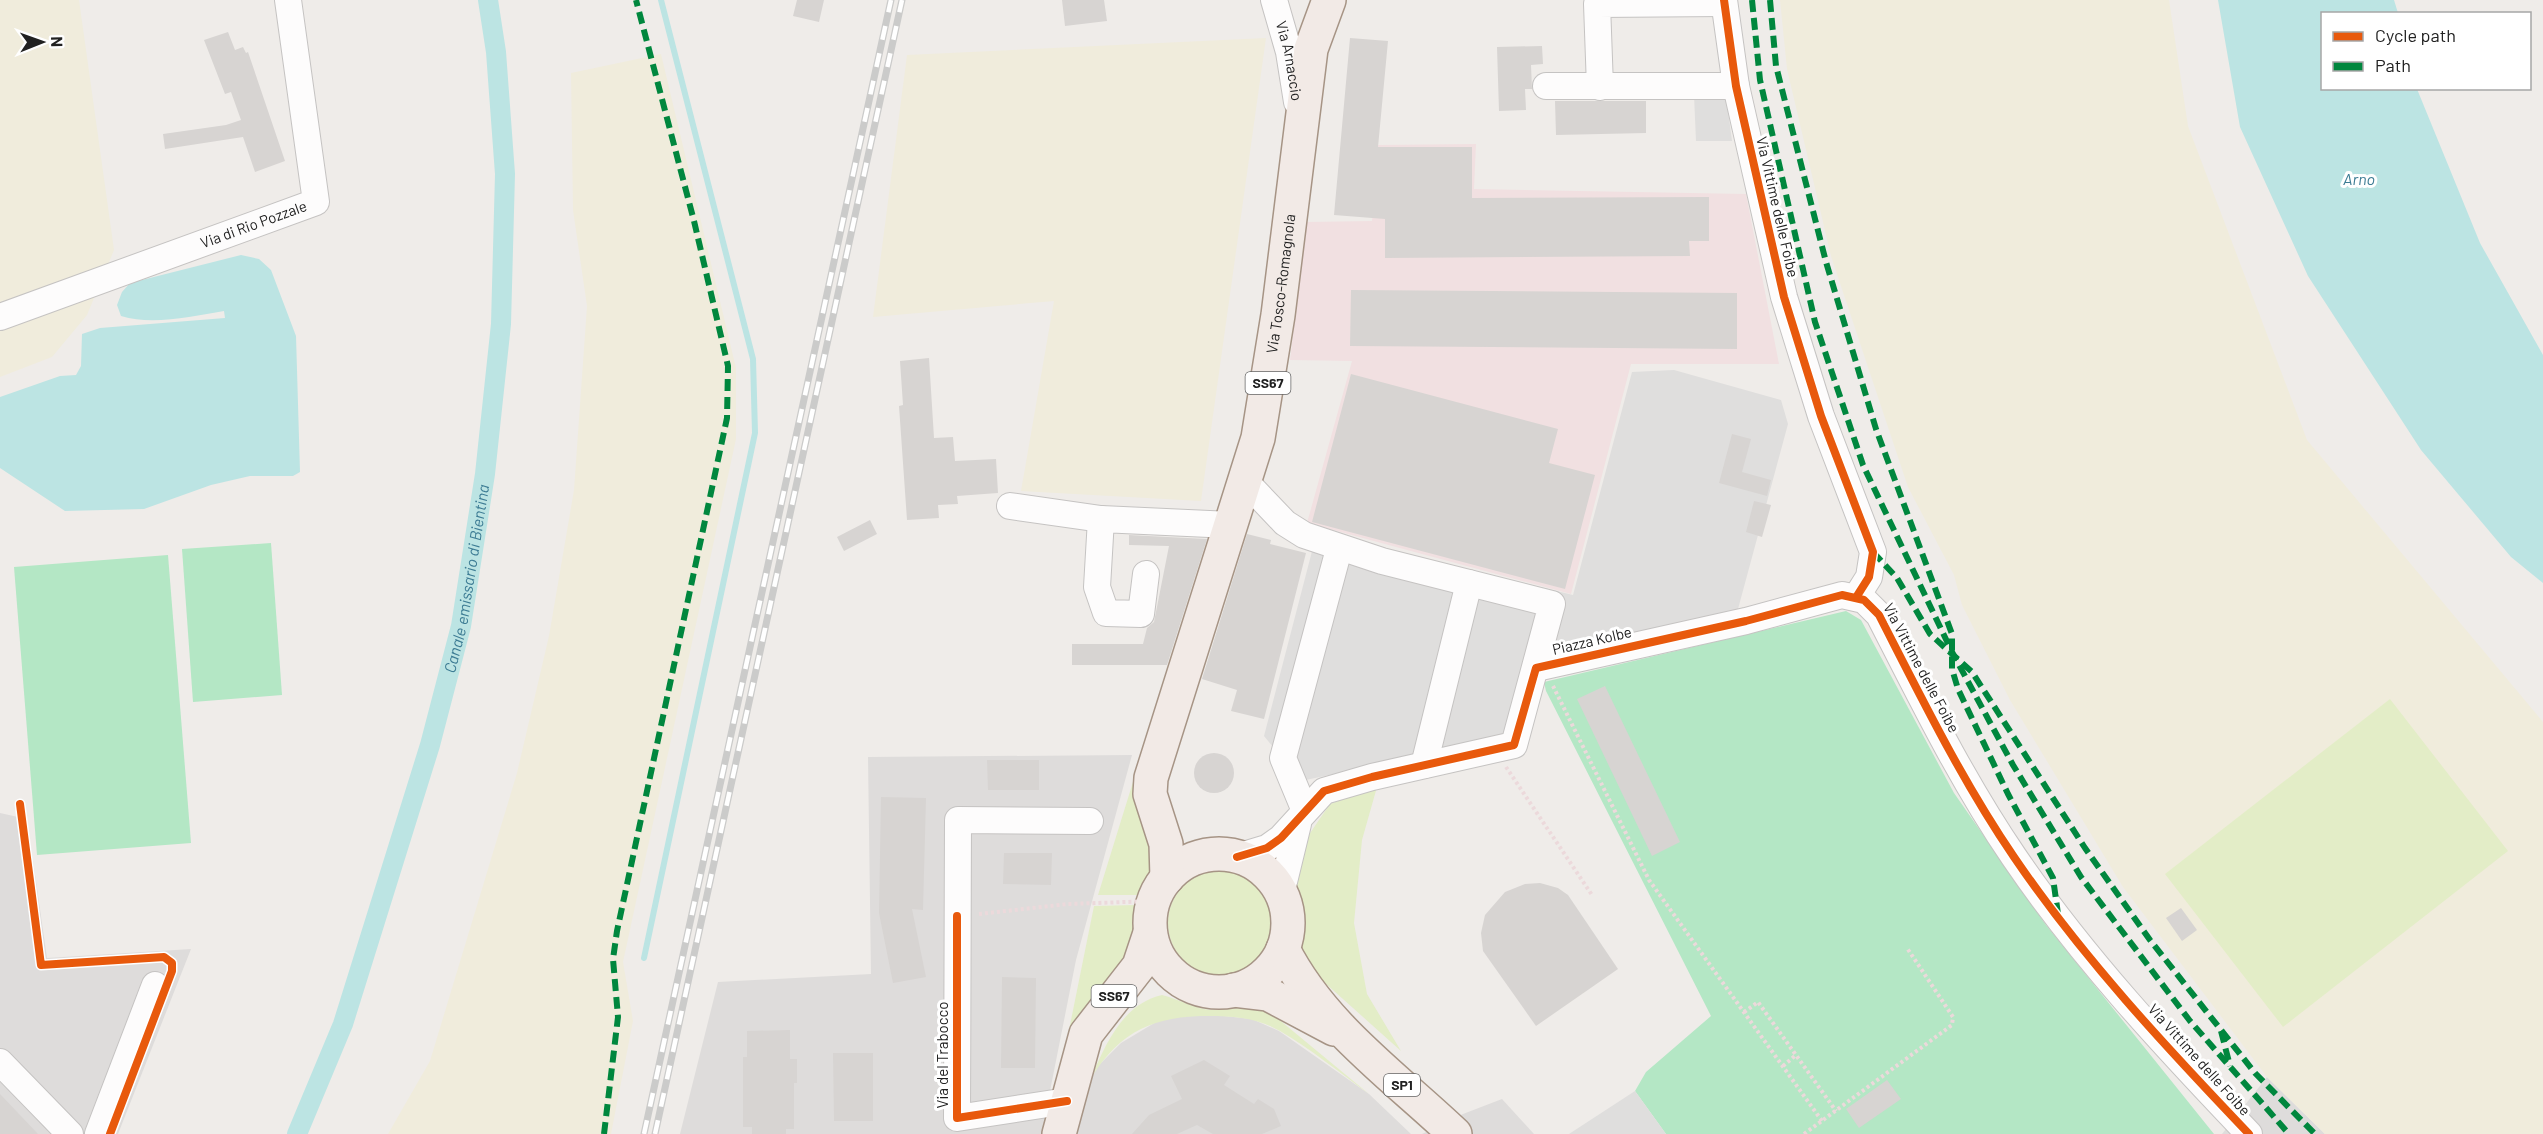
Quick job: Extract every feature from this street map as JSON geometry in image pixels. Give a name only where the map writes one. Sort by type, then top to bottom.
[{"type":"main road","name":"Via Arnaccio","points":[[1308,0],[1311,49]]},
{"type":"main road","name":"Via Tosco-Romagnola","points":[[1159,752],[1258,438],[1272,360],[1311,49],[1329,0]]},
{"type":"main road","name":"SS67","points":[[1150,933],[1151,943],[1159,960],[1175,976],[1211,991],[1234,990],[1258,979],[1276,962],[1283,949],[1288,921],[1282,890],[1262,868],[1222,856],[1182,835],[1170,816],[1164,800],[1159,752]]},
{"type":"main road","name":"SS67","points":[[1059,1134],[1086,1034],[1100,1013],[1139,966],[1150,933],[1160,890],[1166,844],[1150,794],[1151,778],[1159,752]]},
{"type":"main road","points":[[1160,890],[1180,867],[1222,856]]},
{"type":"main road","name":"SP1","points":[[1283,949],[1299,976],[1347,1036],[1455,1134]]},
{"type":"main road","name":"SS67","points":[[1079,1060],[1099,1031],[1134,992],[1149,984],[1185,982]]},
{"type":"main road","name":"SP1","points":[[1234,990],[1268,994],[1347,1036]]},
{"type":"street","name":"Via di Rio Pozzale","points":[[0,317],[316,202],[288,0]]},
{"type":"street","name":"Via Arnaccio","points":[[1274,0],[1289,52],[1300,124]]},
{"type":"street","name":"Via Vittime delle Foibe","points":[[1724,1],[1736,86],[1784,297],[1821,416],[1873,552],[1869,578],[1857,596],[1869,603],[1879,615],[1955,761],[2015,859],[2051,909],[2177,1059],[2248,1134]]},
{"type":"street","points":[[1600,87],[1597,4],[1724,1]]},
{"type":"street","points":[[1546,86],[1736,86]]},
{"type":"street","name":"Piazza Kolbe","points":[[1222,856],[1267,848],[1302,816],[1324,790],[1514,745],[1540,667],[1552,603],[1345,551],[1293,529],[1245,480]]},
{"type":"street","points":[[1010,506],[1101,519],[1231,525]]},
{"type":"street","points":[[1101,519],[1097,586],[1106,613],[1141,614],[1146,574]]},
{"type":"street","points":[[1302,816],[1283,758],[1345,551]]},
{"type":"street","points":[[1424,765],[1469,583]]},
{"type":"street","name":"Piazza Kolbe","points":[[1540,667],[1746,621],[1832,597],[1857,596]]},
{"type":"street","name":"Piazza Kolbe","points":[[1282,890],[1288,856],[1302,816]]},
{"type":"street","points":[[957,916],[958,820],[1090,821]]},
{"type":"street","name":"Via del Trabocco","points":[[957,916],[957,1118],[1067,1101]]},
{"type":"street","points":[[98,1134],[155,985]]},
{"type":"street","points":[[0,1062],[70,1134]]},
{"type":"path","points":[[1540,667],[1649,880],[1822,1120]]},
{"type":"path","points":[[1494,748],[1592,895]]},
{"type":"path","points":[[957,916],[1068,904],[1160,890]]},
{"type":"path","points":[[1804,1134],[1952,1025],[1953,1017],[1908,948]]},
{"type":"path","points":[[1744,1012],[1758,1002],[1836,1111]]},
{"type":"path","points":[[1783,1066],[1796,1055]]},
{"type":"shaded area","points":[[0,0],[79,0],[114,250],[87,315],[52,357],[0,377]]},
{"type":"shaded area","points":[[1780,0],[2169,0],[2188,126],[2307,440],[2543,722],[2543,1134],[2325,1134],[2267,1077],[2123,887],[2010,700],[1962,605],[1954,575],[1908,487],[1831,256],[1787,69]]},
{"type":"shaded area","points":[[1266,38],[1201,501],[1021,491],[1054,301],[873,317],[907,55]]},
{"type":"shaded area","points":[[661,54],[736,368],[736,439],[623,962],[633,1021],[611,1134],[388,1134],[430,1061],[517,773],[549,636],[574,490],[587,306],[573,210],[571,73]]},
{"type":"shaded area","points":[[1694,95],[1726,95],[1732,141],[1696,141]]},
{"type":"shaded area","points":[[1476,144],[1474,189],[1746,194],[1779,364],[1631,364],[1571,594],[1307,523],[1352,361],[1290,360],[1306,222],[1372,221],[1377,145]]},
{"type":"shaded area","points":[[1674,370],[1781,400],[1788,424],[1738,609],[1530,659],[1511,736],[1301,781],[1264,736],[1317,532],[1573,595],[1632,372]]},
{"type":"shaded area","points":[[1132,755],[1076,960],[1050,1091],[1091,1078],[1099,1065],[1121,1043],[1161,1019],[1176,1016],[1224,1016],[1252,1019],[1279,1031],[1369,1094],[1411,1134],[680,1134],[718,982],[871,974],[868,757]]},
{"type":"shaded area","points":[[0,813],[27,819],[47,958],[191,949],[118,1134],[0,1134]]},
{"type":"shaded area","points":[[2267,1077],[2325,1134],[2222,1134]]},
{"type":"shaded area","points":[[1635,1091],[1666,1134],[1569,1134]]},
{"type":"shaded area","points":[[1502,1099],[1534,1134],[1422,1134],[1463,1114]]},
{"type":"green space","points":[[271,543],[282,695],[193,702],[182,549]]},
{"type":"green space","points":[[168,555],[191,843],[37,855],[14,567]]},
{"type":"green space","points":[[1846,611],[1861,620],[1954,793],[2046,925],[2214,1134],[1666,1134],[1635,1091],[1646,1072],[1711,1016],[1546,691],[1544,682]]},
{"type":"green space","points":[[2390,699],[2508,851],[2283,1027],[2165,874]]},
{"type":"green space","points":[[1137,769],[1136,807],[1149,836],[1151,869],[1138,895],[1098,895]]},
{"type":"green space","points":[[1377,787],[1362,840],[1354,923],[1367,994],[1401,1051],[1305,965],[1299,956],[1300,923],[1291,871],[1308,836],[1330,804]]},
{"type":"green space","points":[[1220,871],[1240,875],[1257,886],[1268,903],[1272,923],[1268,943],[1257,960],[1240,971],[1220,975],[1200,971],[1183,960],[1172,943],[1168,923],[1172,903],[1183,886],[1200,875]]},
{"type":"green space","points":[[1135,905],[1133,951],[1066,1045],[1094,906]]},
{"type":"green space","points":[[1162,995],[1206,1009],[1265,1008],[1369,1094],[1280,1031],[1254,1021],[1228,1017],[1172,1019],[1141,1029],[1114,1048],[1091,1078],[1110,1039],[1126,1016],[1148,1000]]},
{"type":"water","name":"Arno","points":[[2218,0],[2394,0],[2398,12],[2321,12],[2321,90],[2417,90],[2480,243],[2543,355],[2543,583],[2511,557],[2421,450],[2308,276],[2240,127]]},
{"type":"water","points":[[241,255],[259,259],[271,270],[296,336],[300,472],[293,476],[250,476],[211,485],[144,509],[65,511],[0,468],[0,397],[60,376],[76,375],[81,366],[82,334],[100,328],[225,318],[224,311],[172,319],[133,319],[121,316],[117,305],[122,292],[130,283]]},
{"type":"building","points":[[797,0],[824,0],[819,22],[793,16]]},
{"type":"building","points":[[1062,0],[1104,0],[1107,21],[1065,26]]},
{"type":"building","points":[[228,32],[235,50],[243,47],[246,53],[248,52],[285,161],[255,172],[243,137],[165,149],[163,134],[226,125],[241,120],[231,92],[225,94],[204,40]]},
{"type":"building","points":[[1350,38],[1388,41],[1378,147],[1472,147],[1472,198],[1709,197],[1709,241],[1689,241],[1690,256],[1385,258],[1385,219],[1334,215]]},
{"type":"building","points":[[1542,46],[1543,64],[1531,65],[1532,89],[1525,89],[1526,110],[1499,111],[1497,47]]},
{"type":"building","points":[[1555,101],[1646,101],[1646,133],[1556,135]]},
{"type":"building","points":[[1351,290],[1737,293],[1737,349],[1350,346]]},
{"type":"building","points":[[929,358],[934,438],[953,437],[955,461],[996,459],[998,493],[957,496],[958,504],[938,505],[939,518],[907,520],[899,406],[903,405],[900,361]]},
{"type":"building","points":[[1351,374],[1558,429],[1549,463],[1595,475],[1565,589],[1312,522]]},
{"type":"building","points":[[1732,434],[1751,439],[1742,472],[1771,480],[1767,496],[1719,483]]},
{"type":"building","points":[[1754,501],[1771,505],[1762,537],[1746,532]]},
{"type":"building","points":[[870,520],[877,534],[844,551],[837,537]]},
{"type":"building","points":[[1247,534],[1271,540],[1270,544],[1306,553],[1264,719],[1231,711],[1237,690],[1202,679]]},
{"type":"building","points":[[1129,535],[1207,539],[1167,665],[1072,665],[1072,644],[1143,644],[1147,628],[1154,622],[1169,546],[1129,545]]},
{"type":"building","points":[[1605,686],[1680,842],[1652,856],[1577,699]]},
{"type":"building","points":[[1214,753],[1222,754],[1228,759],[1233,765],[1233,781],[1228,787],[1222,792],[1214,793],[1206,792],[1200,787],[1195,781],[1194,773],[1195,765],[1200,759],[1206,754]]},
{"type":"building","points":[[987,760],[1039,760],[1039,790],[988,790]]},
{"type":"building","points":[[881,797],[926,798],[923,910],[912,909],[926,977],[893,983],[879,913]]},
{"type":"building","points":[[1004,853],[1052,853],[1051,885],[1003,884]]},
{"type":"building","points":[[1540,883],[1558,888],[1568,895],[1618,969],[1536,1026],[1483,951],[1481,933],[1485,915],[1505,892],[1525,884]]},
{"type":"building","points":[[2181,908],[2197,930],[2182,941],[2166,918]]},
{"type":"building","points":[[1002,977],[1036,978],[1035,1068],[1001,1068]]},
{"type":"building","points":[[790,1030],[790,1059],[797,1059],[797,1083],[794,1083],[794,1129],[786,1129],[786,1134],[752,1134],[752,1127],[743,1127],[743,1057],[747,1057],[747,1031]]},
{"type":"building","points":[[833,1053],[873,1053],[873,1121],[834,1121]]},
{"type":"building","points":[[1204,1060],[1230,1076],[1224,1085],[1254,1104],[1258,1099],[1274,1109],[1281,1126],[1262,1134],[1213,1134],[1197,1125],[1177,1134],[1132,1134],[1149,1115],[1182,1099],[1171,1076]]},
{"type":"building","points":[[1887,1080],[1901,1099],[1859,1128],[1846,1109]]},
{"type":"building","points":[[0,1094],[38,1134],[0,1134]]},
{"type":"waterway","name":"Canale emissario di Bientina","points":[[297,1134],[343,1024],[430,745],[461,626],[485,474],[501,324],[505,174],[496,52],[488,0]]},
{"type":"waterway","points":[[644,958],[755,433],[753,359],[661,0]]},
{"type":"railway","points":[[644,1134],[891,0]]},
{"type":"railway","points":[[655,1134],[902,0]]},
{"type":"marked path","points":[[604,1134],[618,1017],[613,959],[617,931],[727,418],[728,366],[694,221],[636,0]]},
{"type":"marked path","points":[[1752,0],[1760,80],[1815,322],[1863,465],[1952,652],[2013,765],[2081,877],[2190,1021],[2289,1134]]},
{"type":"marked path","points":[[1770,0],[1776,66],[1826,262],[1876,429],[1952,634],[1952,669],[1958,689],[2008,794],[2053,878],[2058,914]]},
{"type":"marked path","points":[[1873,552],[1897,578],[1930,634],[1972,672],[2085,848],[2150,940],[2255,1073],[2315,1134]]},
{"type":"marked path","points":[[2221,1031],[2230,1066]]},
{"type":"cycle path","points":[[1724,0],[1736,86],[1784,297],[1821,416],[1873,552],[1869,577],[1857,596]]},
{"type":"cycle path","points":[[1237,857],[1267,848],[1281,838],[1324,791],[1372,777],[1514,745],[1536,668],[1746,621],[1842,595],[1864,600],[1879,615],[1977,799],[2040,894],[2096,966],[2249,1134]]},
{"type":"cycle path","points":[[20,804],[41,965],[164,957],[172,963],[172,971],[110,1134]]},
{"type":"cycle path","points":[[957,916],[957,1118],[1067,1101]]}]
